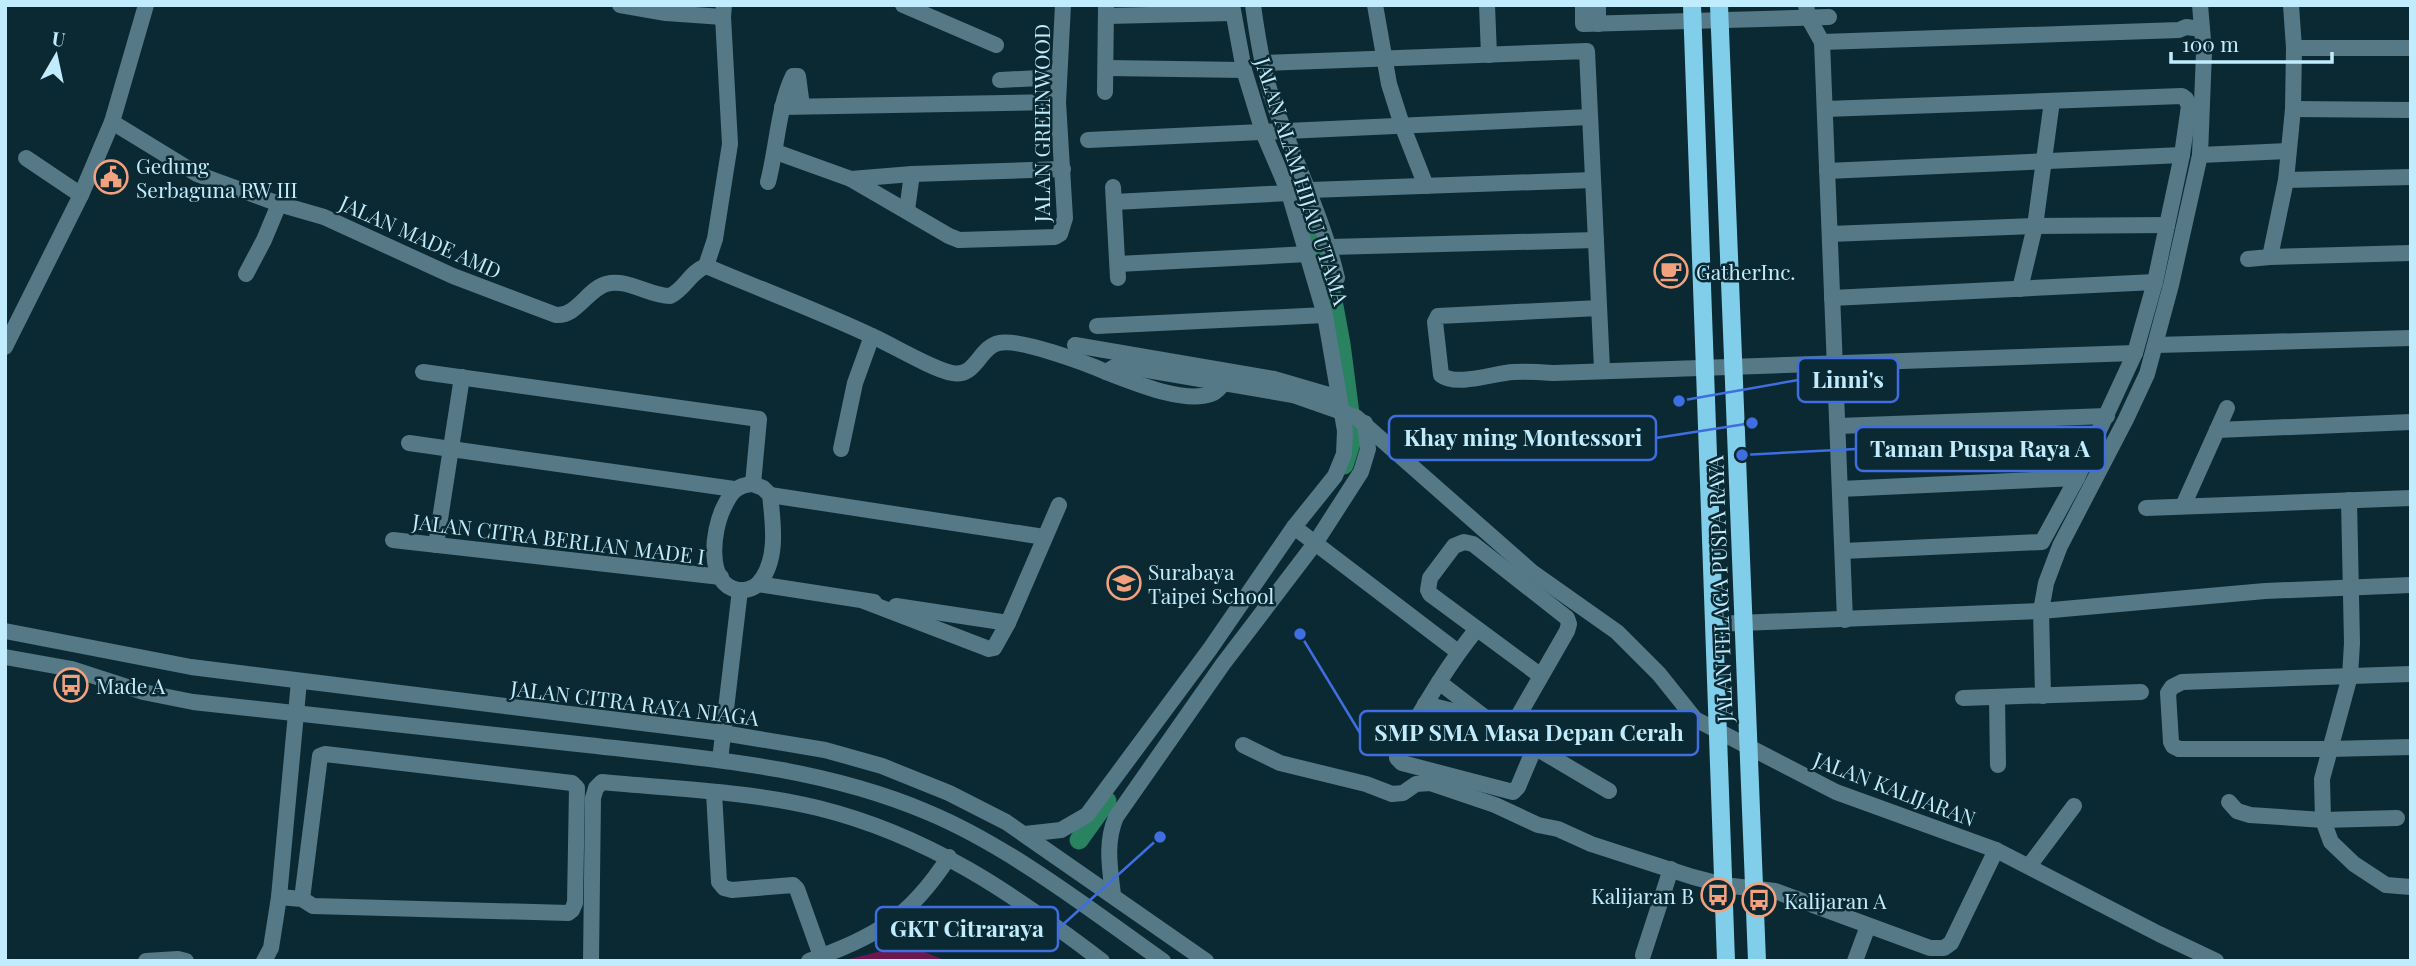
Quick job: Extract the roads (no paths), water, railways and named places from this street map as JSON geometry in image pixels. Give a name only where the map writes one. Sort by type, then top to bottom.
[{"type":"main road","name":"JALAN TELAGA PUSPA RAYA","points":[[1692,13],[1726,961]]},
{"type":"main road","name":"JALAN TELAGA PUSPA RAYA","points":[[1719,13],[1757,961]]},
{"type":"street","points":[[5,347],[81,195],[112,122],[146,5]]},
{"type":"street","points":[[620,5],[666,13],[723,11],[730,144],[715,239],[706,267],[872,335],[950,372],[965,372],[991,346],[1002,342],[1055,353],[1107,372],[1118,365],[1293,395],[1350,412]]},
{"type":"street","points":[[903,5],[996,45]]},
{"type":"street","name":"JALAN GREENWOOD","points":[[907,210],[959,240],[1055,237],[1060,234],[1064,226],[1058,77],[1063,5]]},
{"type":"street","points":[[1253,5],[1270,94],[1274,131],[1310,190],[1330,247],[1337,278]]},
{"type":"street","points":[[1375,5],[1384,59],[1402,125],[1426,186]]},
{"type":"street","points":[[1487,5],[1489,55]]},
{"type":"street","points":[[1595,5],[1591,24],[1583,6],[1595,5]]},
{"type":"street","points":[[2043,696],[2041,611],[2046,583],[2060,546],[2147,374],[2200,155],[2204,52],[2189,20],[2189,5]]},
{"type":"street","points":[[2194,28],[2200,5]]},
{"type":"street","points":[[2270,257],[2286,180],[2293,109],[2294,48],[2291,5]]},
{"type":"street","points":[[1105,92],[1106,11],[1233,9]]},
{"type":"street","name":"JALAN ALAM HIJAU UTAMA","points":[[1233,9],[1244,70],[1274,131],[1350,412]]},
{"type":"street","points":[[1807,11],[1822,42]]},
{"type":"street","points":[[1591,24],[1692,13],[1828,11],[1822,42],[1844,620]]},
{"type":"street","points":[[1822,42],[2194,28]]},
{"type":"street","points":[[2294,48],[2411,48]]},
{"type":"street","points":[[1263,63],[1587,51],[1602,369]]},
{"type":"street","points":[[1107,68],[1244,70]]},
{"type":"street","points":[[768,182],[776,152],[782,107],[795,75],[798,76],[802,106]]},
{"type":"street","points":[[1000,80],[1058,77]]},
{"type":"street","points":[[1825,109],[2182,96],[2188,102],[2189,108],[2182,155],[2155,282],[2136,354],[2077,478],[2042,542],[1843,551]]},
{"type":"street","points":[[2020,289],[2035,226],[2046,161],[2052,101]]},
{"type":"street","points":[[782,107],[1058,102]]},
{"type":"street","points":[[2293,109],[2411,110]]},
{"type":"street","points":[[1088,140],[1590,117]]},
{"type":"street","name":"JALAN MADE AMD","points":[[112,122],[197,174],[279,204],[324,217],[453,276],[556,315],[567,313],[596,288],[612,283],[670,296],[695,272],[706,267]]},
{"type":"street","points":[[2200,155],[2288,151]]},
{"type":"street","points":[[776,152],[850,179],[907,210],[912,174]]},
{"type":"street","points":[[1827,171],[2182,155]]},
{"type":"street","points":[[26,158],[81,195]]},
{"type":"street","points":[[850,179],[1063,169]]},
{"type":"street","points":[[2286,180],[2411,177]]},
{"type":"street","points":[[1310,190],[1593,180]]},
{"type":"street","points":[[1289,193],[1114,195],[1118,271],[1308,254]]},
{"type":"street","points":[[246,274],[279,204]]},
{"type":"street","points":[[1830,234],[2035,226],[2167,225]]},
{"type":"street","points":[[1330,247],[1596,240]]},
{"type":"street","points":[[2248,260],[2411,253]]},
{"type":"street","points":[[1832,298],[2155,282]]},
{"type":"street","points":[[1599,308],[1436,317],[1440,375],[1444,379],[1486,377],[1512,372],[1554,373],[1602,369],[2136,354]]},
{"type":"street","points":[[1097,326],[1325,315]]},
{"type":"street","points":[[841,449],[855,383],[872,335]]},
{"type":"street","points":[[2156,345],[2411,338]]},
{"type":"street","points":[[1075,345],[1275,379],[1350,412],[1368,449],[1361,472],[1314,541],[1223,664],[1116,817],[1108,849],[1113,895]]},
{"type":"street","points":[[423,372],[759,419],[753,484]]},
{"type":"street","points":[[436,545],[462,377]]},
{"type":"street","points":[[2183,506],[2227,408]]},
{"type":"street","points":[[1025,834],[1061,830],[1087,815],[1210,649],[1340,466],[1350,412]]},
{"type":"street","name":"JALAN KALIJARAN","points":[[1350,412],[1493,540],[1532,572],[1617,632],[1659,674],[1695,719],[1836,792],[1996,850],[2216,961]]},
{"type":"street","points":[[1838,426],[2107,416]]},
{"type":"street","points":[[2217,430],[2411,422]]},
{"type":"street","points":[[408,443],[734,489],[753,484],[770,495],[1044,537]]},
{"type":"street","points":[[1840,489],[2077,478]]},
{"type":"street","points":[[734,489],[718,520],[714,535],[716,564],[721,578],[732,588],[740,590],[758,584],[766,569],[774,535],[770,495]]},
{"type":"street","points":[[2146,508],[2411,498]]},
{"type":"street","points":[[2349,500],[2352,643],[2350,676],[2322,779],[2320,797],[2323,820],[2331,842],[2354,864],[2386,885],[2411,887]]},
{"type":"street","points":[[864,601],[989,649],[998,645],[1059,505]]},
{"type":"street","points":[[1296,529],[1458,652]]},
{"type":"street","name":"JALAN CITRA BERLIAN MADE I","points":[[393,540],[721,578]]},
{"type":"street","points":[[1509,732],[1567,631],[1567,618],[1473,544],[1460,542],[1430,578],[1428,590],[1433,599],[1541,676]]},
{"type":"street","points":[[758,584],[1008,623]]},
{"type":"street","points":[[1714,624],[2041,611],[2252,592],[2411,585]]},
{"type":"street","points":[[720,760],[740,590]]},
{"type":"street","name":"JALAN CITRA RAYA NIAGA","points":[[5,631],[191,667],[723,733],[825,750],[882,766],[949,793],[1025,834],[1206,961]]},
{"type":"street","points":[[1476,631],[1438,682],[1399,749],[1397,758],[1402,763],[1513,792],[1518,787],[1534,749]]},
{"type":"street","points":[[5,657],[72,669],[143,692],[193,702],[720,760],[821,776],[867,789],[927,812],[976,836],[1074,898],[1163,961]]},
{"type":"street","points":[[2411,674],[2182,682],[2172,687],[2168,693],[2170,737],[2175,748],[2329,750],[2411,747]]},
{"type":"street","points":[[264,961],[271,948],[279,897],[299,681]]},
{"type":"street","points":[[1438,682],[1487,719],[1534,749],[1609,791]]},
{"type":"street","points":[[1962,698],[2141,692]]},
{"type":"street","points":[[1997,698],[1998,765]]},
{"type":"street","points":[[1425,704],[1487,719]]},
{"type":"street","points":[[1243,745],[1280,762],[1366,784],[1392,794],[1403,793],[1416,784],[1430,783],[1495,805],[1591,844],[1724,885],[1767,889],[1784,894],[1930,948],[1948,946],[1996,850]]},
{"type":"street","points":[[279,897],[302,899],[313,906],[568,913],[575,903],[578,788],[572,783],[472,770],[325,754],[320,756],[302,899]]},
{"type":"street","points":[[591,961],[593,798],[596,788],[602,782],[713,792],[817,807],[883,828],[949,857],[1040,913],[1102,961]]},
{"type":"street","points":[[713,792],[719,882],[724,888],[732,890],[793,885],[797,889],[815,959],[862,941],[903,913],[933,882],[949,857]]},
{"type":"street","points":[[2229,802],[2237,811],[2246,815],[2323,820],[2397,818]]},
{"type":"street","points":[[2029,866],[2074,806]]},
{"type":"street","points":[[1643,955],[1671,869]]},
{"type":"street","points":[[1855,961],[1868,926]]},
{"type":"street","points":[[146,961],[186,961]]},
{"type":"waterway","points":[[1308,211],[1332,295],[1341,344],[1353,437],[1344,465]]},
{"type":"waterway","points":[[1079,840],[1107,801]]},
{"type":"place","name":"Gedung Serbaguna RW III","points":[[111,177]]},
{"type":"place","name":"GatherInc.","points":[[1671,271]]},
{"type":"place","name":"Linni's","points":[[1679,401]]},
{"type":"place","name":"Khay ming Montessori","points":[[1752,423]]},
{"type":"place","name":"Taman Puspa Raya A","points":[[1742,455]]},
{"type":"place","name":"Surabaya Taipei School","points":[[1124,583]]},
{"type":"place","name":"SMP SMA Masa Depan Cerah","points":[[1300,634]]},
{"type":"place","name":"Made A","points":[[71,685]]},
{"type":"place","name":"GKT Citraraya","points":[[1160,837]]},
{"type":"place","name":"Kalijaran B","points":[[1718,895]]},
{"type":"place","name":"Kalijaran A","points":[[1759,900]]}]
